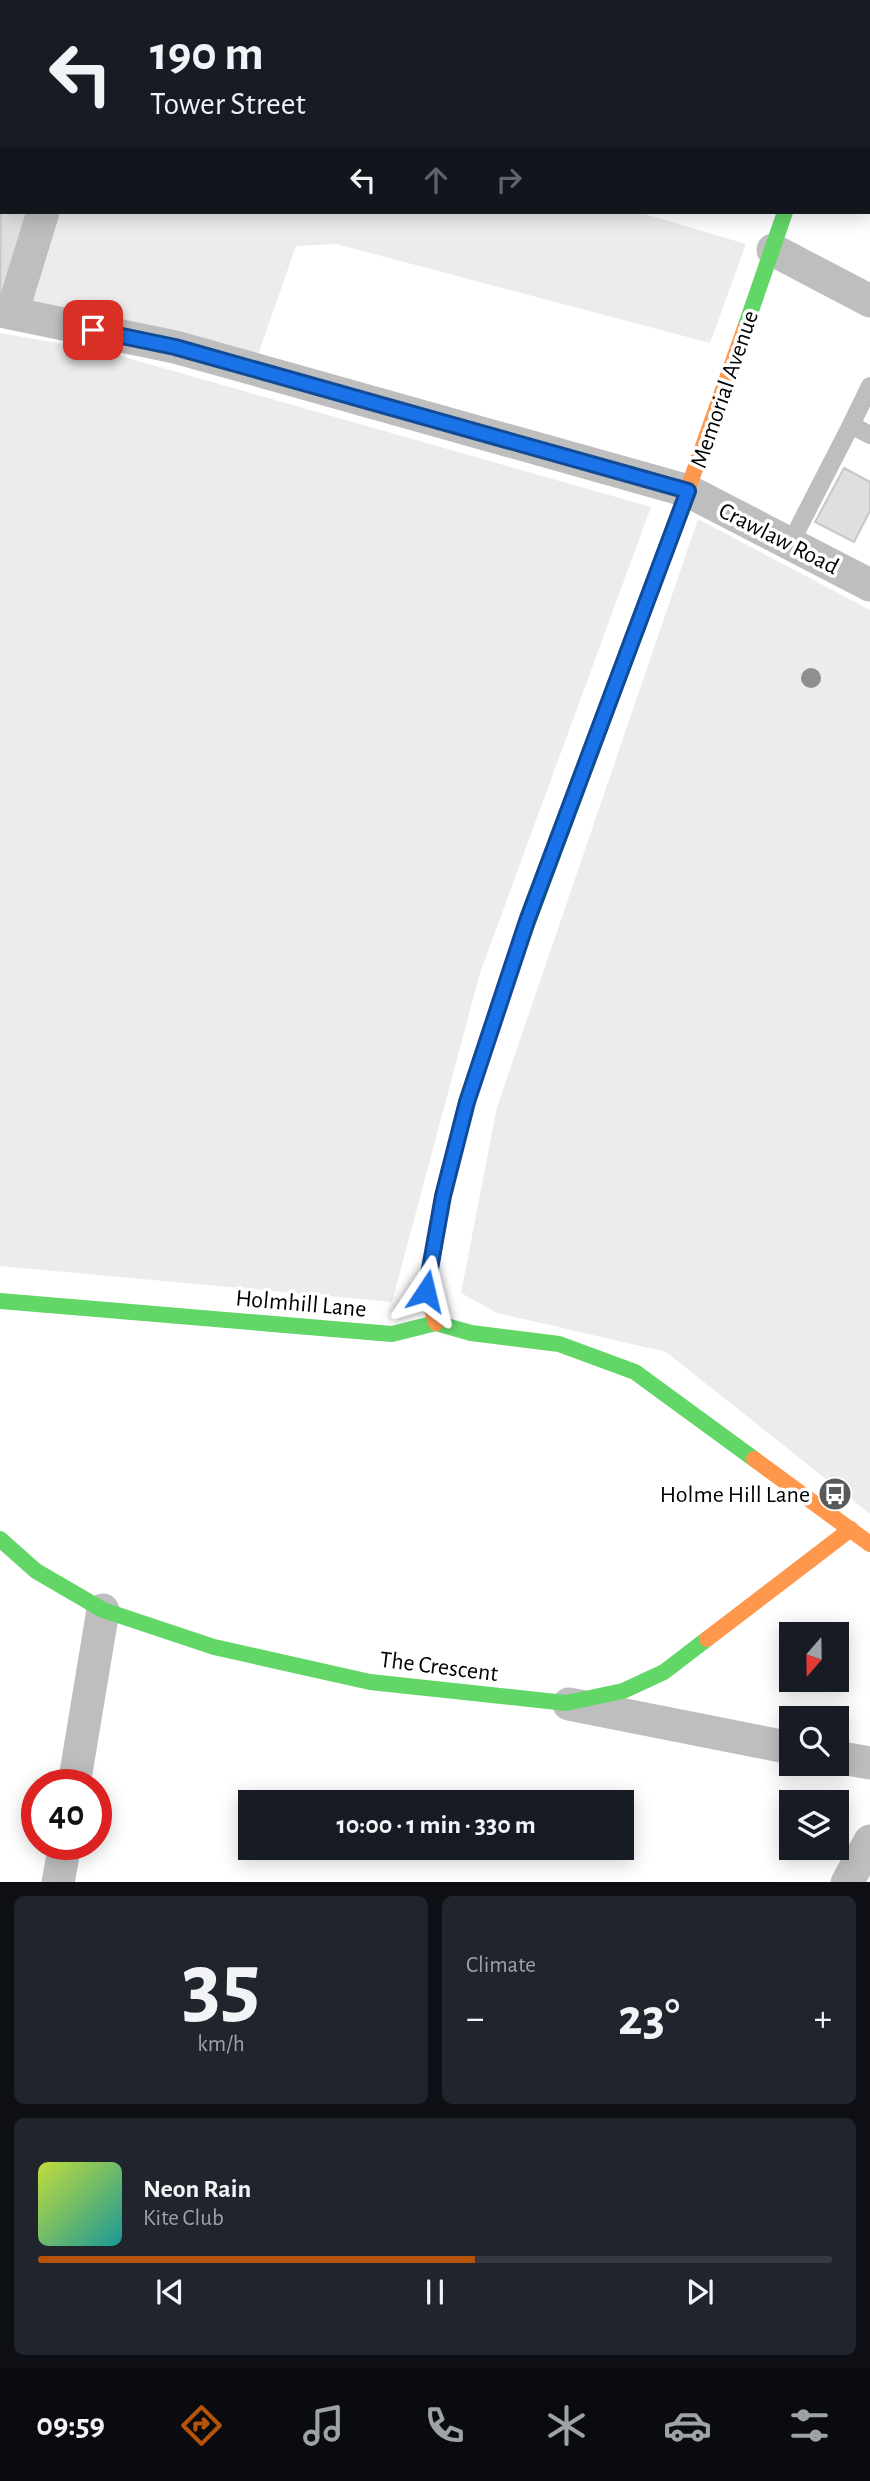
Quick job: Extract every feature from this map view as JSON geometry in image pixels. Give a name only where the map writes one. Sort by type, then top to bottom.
[{"type":"street","points":[[6,312],[42,214]]},
{"type":"street","name":"Memorial Avenue","points":[[436,1323],[426,1291],[443,1196],[467,1102],[527,921],[688,491],[784,214]]},
{"type":"street","points":[[773,250],[870,301]]},
{"type":"street","name":"Crawlaw Road","points":[[6,312],[175,347],[688,491],[870,585]]},
{"type":"street","name":"Holmhill Lane","points":[[0,1301],[392,1334],[436,1323]]},
{"type":"street","points":[[436,1323],[471,1334],[559,1344],[635,1373],[870,1544]]},
{"type":"street","name":"The Crescent","points":[[0,1539],[36,1571],[103,1610],[214,1647],[370,1682],[566,1703],[623,1691],[664,1672],[851,1529]]},
{"type":"street","points":[[0,1560],[36,1571]]},
{"type":"street","points":[[77,1769],[103,1610]]},
{"type":"street","points":[[566,1703],[779,1746]]},
{"type":"street","points":[[849,1759],[870,1763]]},
{"type":"street","points":[[847,1882],[870,1840]]},
{"type":"street","points":[[58,1882],[62,1860]]},
{"type":"lane","points":[[790,544],[870,386]]},
{"type":"lane","points":[[850,425],[870,435]]},
{"type":"shaded area","points":[[42,214],[645,214],[746,244],[710,343],[336,244],[296,246],[253,369],[12,313]]},
{"type":"shaded area","points":[[0,333],[100,350],[651,507],[480,973],[392,1302],[0,1266]]},
{"type":"shaded area","points":[[698,519],[870,610],[870,1514],[666,1352],[497,1313],[461,1293],[497,1107]]},
{"type":"building","points":[[1,214],[28,214],[0,304]]},
{"type":"building","points":[[844,468],[870,482],[870,511],[854,542],[815,522]]},
{"type":"traffic: fast","points":[[745,328],[784,214]]},
{"type":"traffic: fast","points":[[512,965],[668,545]]},
{"type":"traffic: fast","points":[[0,1301],[392,1334],[436,1323],[471,1333],[559,1344],[635,1372],[754,1459]]},
{"type":"traffic: fast","points":[[0,1539],[36,1571],[103,1610],[214,1647],[370,1682],[566,1703],[623,1691],[664,1672],[707,1639]]},
{"type":"traffic: slow","points":[[668,545],[745,328]]},
{"type":"traffic: slow","points":[[436,1323],[427,1291],[443,1196],[467,1102],[512,965]]},
{"type":"traffic: slow","points":[[754,1459],[870,1544]]},
{"type":"traffic: slow","points":[[707,1639],[851,1529]]},
{"type":"place","name":"Holme Hill Lane","points":[[835,1494]]},
{"type":"route","points":[[93,330],[175,347],[688,491],[527,921],[467,1102],[443,1196],[426,1291]]}]
